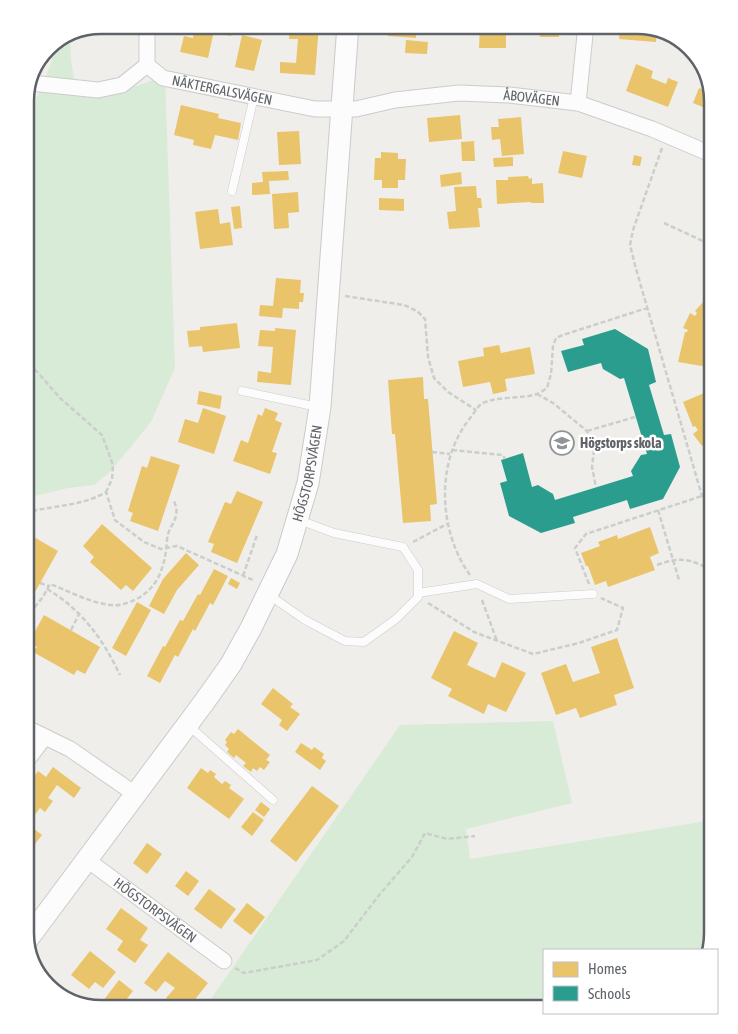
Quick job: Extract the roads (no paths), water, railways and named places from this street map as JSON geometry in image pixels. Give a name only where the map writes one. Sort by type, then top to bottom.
[{"type":"street","points":[[36,84],[98,90],[122,85],[147,65],[148,34]]},
{"type":"street","name":"HÖGSTORPSVÄGEN","points":[[34,930],[231,664],[286,554],[308,483],[320,407],[347,34]]},
{"type":"street","points":[[578,103],[585,34]]},
{"type":"street","name":"NÄKTERGALSVÄGEN","points":[[147,65],[163,78],[315,109],[342,110]]},
{"type":"street","name":"ÅBOVÄGEN","points":[[342,110],[356,109],[394,100],[459,93],[509,95],[578,103],[667,135],[704,151]]},
{"type":"street","points":[[34,731],[70,749],[135,794]]},
{"type":"street","points":[[34,751],[45,737]]},
{"type":"street","name":"HÖGSTORPSVÄGEN","points":[[86,859],[224,961]]},
{"type":"lane","points":[[232,191],[254,96]]},
{"type":"lane","points":[[242,391],[320,407]]},
{"type":"lane","points":[[297,520],[334,533],[403,547],[418,570],[418,595]]},
{"type":"lane","points":[[269,591],[305,620],[345,640],[364,642],[396,619],[418,595],[477,584],[509,599],[593,594]]},
{"type":"lane","points":[[188,724],[274,800]]},
{"type":"place","name":"Högstorps skola","points":[[562,443]]}]
